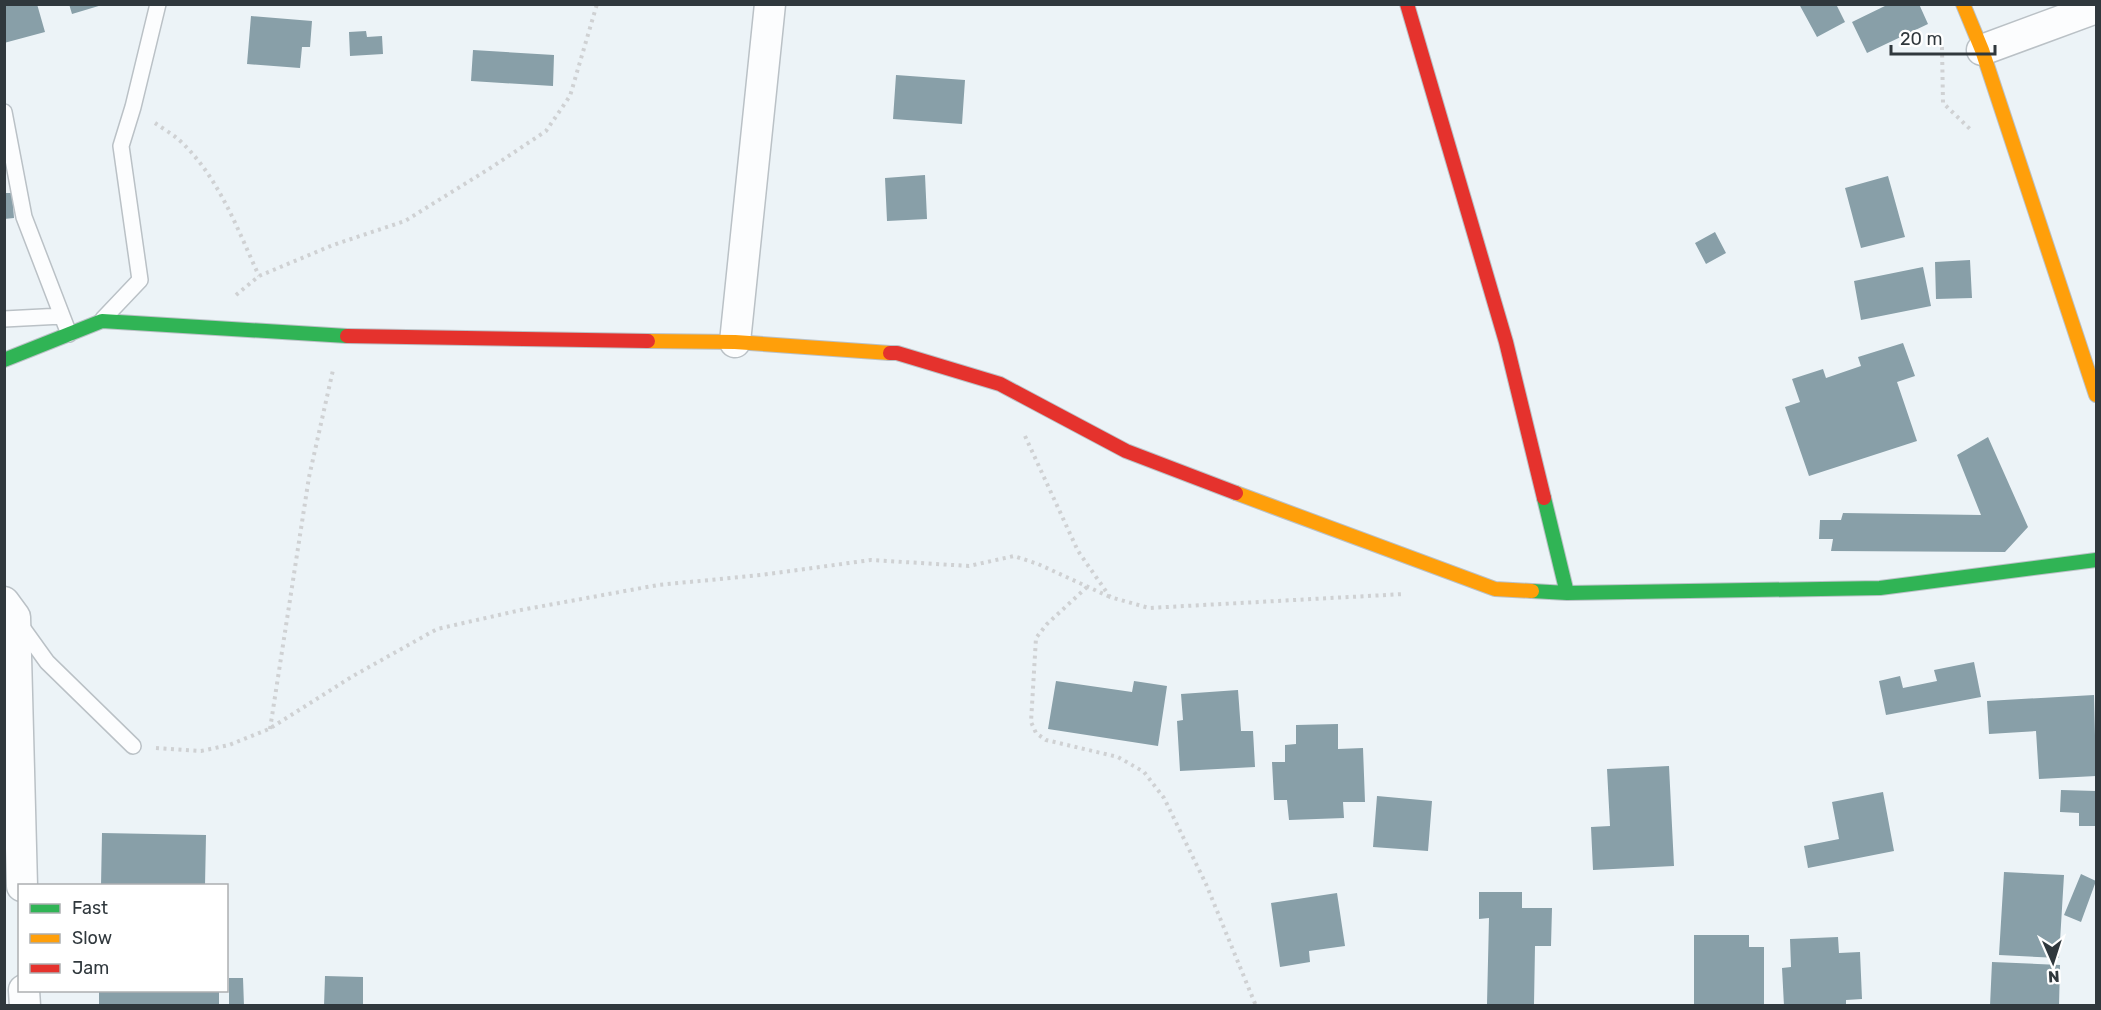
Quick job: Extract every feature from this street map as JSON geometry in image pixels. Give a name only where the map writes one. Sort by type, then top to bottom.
[{"type":"street","points":[[735,342],[770,4]]},
{"type":"street","points":[[1407,4],[1506,342],[1567,593]]},
{"type":"street","points":[[1963,4],[1982,51],[2097,395]]},
{"type":"street","points":[[1982,51],[2097,8]]},
{"type":"street","points":[[4,360],[102,321],[341,336],[735,342],[897,352],[1000,384],[1126,451],[1495,589],[1567,593],[1880,588],[2097,560]]},
{"type":"street","points":[[10,609],[22,884]]},
{"type":"lane","points":[[102,321],[140,280],[121,146],[158,4]]},
{"type":"lane","points":[[4,112],[10,172],[24,218],[69,334]]},
{"type":"lane","points":[[4,319],[62,316]]},
{"type":"lane","points":[[10,609],[47,662],[133,746]]},
{"type":"path","points":[[200,326],[259,276],[333,245],[405,222],[546,131],[570,96],[597,4]]},
{"type":"path","points":[[133,107],[178,139],[209,175],[259,276]]},
{"type":"path","points":[[269,729],[309,477],[341,336]]},
{"type":"path","points":[[1000,384],[1078,551],[1110,597]]},
{"type":"path","points":[[133,746],[201,751],[229,745],[269,729],[353,676],[437,629],[521,610],[658,585],[760,575],[871,560],[969,566],[1014,556],[1038,564],[1110,597],[1149,608],[1411,593]]},
{"type":"path","points":[[1087,587],[1047,624],[1036,638],[1031,722],[1036,733],[1046,740],[1118,757],[1144,772],[1164,798],[1206,884],[1256,1005]]},
{"type":"building","points":[[4,4],[37,4],[45,32],[4,43]]},
{"type":"building","points":[[69,4],[102,4],[102,5],[72,14]]},
{"type":"building","points":[[1799,4],[1836,4],[1845,22],[1817,37]]},
{"type":"building","points":[[1889,4],[1919,4],[1928,24],[1867,53],[1852,22]]},
{"type":"building","points":[[251,16],[312,21],[310,47],[302,47],[300,68],[247,64]]},
{"type":"building","points":[[366,31],[367,37],[382,36],[383,54],[350,56],[349,32]]},
{"type":"building","points":[[473,50],[554,55],[553,86],[471,81]]},
{"type":"building","points":[[896,75],[965,80],[962,124],[893,119]]},
{"type":"building","points":[[925,175],[927,219],[887,221],[885,178]]},
{"type":"building","points":[[1888,176],[1905,237],[1861,248],[1845,188]]},
{"type":"building","points":[[4,193],[12,193],[14,218],[4,219]]},
{"type":"building","points":[[1715,232],[1726,253],[1706,264],[1695,243]]},
{"type":"building","points":[[1970,260],[1972,298],[1936,299],[1935,262]]},
{"type":"building","points":[[1923,267],[1931,306],[1861,320],[1854,281]]},
{"type":"building","points":[[1903,343],[1915,376],[1897,382],[1917,441],[1809,476],[1785,407],[1800,402],[1792,379],[1823,369],[1826,378],[1861,366],[1858,357]]},
{"type":"building","points":[[1988,437],[2028,527],[2005,552],[1831,551],[1833,539],[1819,539],[1820,520],[1841,520],[1843,513],[1981,515],[1957,455]]},
{"type":"building","points":[[1974,662],[1981,697],[1886,715],[1879,681],[1900,676],[1903,688],[1937,681],[1934,670]]},
{"type":"building","points":[[1056,681],[1132,692],[1134,681],[1167,686],[1158,746],[1048,729]]},
{"type":"building","points":[[1238,690],[1241,731],[1253,731],[1255,767],[1180,771],[1177,721],[1183,720],[1181,694]]},
{"type":"building","points":[[2094,695],[2096,776],[2039,779],[2036,731],[1989,734],[1987,701]]},
{"type":"building","points":[[1338,724],[1338,749],[1363,748],[1365,802],[1343,802],[1344,818],[1289,820],[1287,800],[1274,800],[1272,762],[1285,762],[1285,745],[1296,744],[1296,725]]},
{"type":"building","points":[[1669,766],[1674,866],[1593,870],[1591,827],[1610,826],[1607,769]]},
{"type":"building","points":[[2061,790],[2096,791],[2096,826],[2079,826],[2079,813],[2060,812]]},
{"type":"building","points":[[1883,792],[1894,851],[1808,868],[1804,846],[1839,839],[1832,802]]},
{"type":"building","points":[[1377,796],[1432,801],[1428,851],[1373,847]]},
{"type":"building","points":[[102,833],[206,835],[205,884],[101,884]]},
{"type":"building","points":[[2004,872],[2064,875],[2059,958],[1999,955]]},
{"type":"building","points":[[2081,874],[2096,881],[2081,922],[2064,915]]},
{"type":"building","points":[[1479,892],[1522,892],[1522,908],[1552,908],[1551,946],[1535,946],[1534,1004],[1487,1004],[1489,918],[1479,919]]},
{"type":"building","points":[[1337,893],[1345,946],[1309,951],[1310,962],[1280,967],[1271,903]]},
{"type":"building","points":[[1694,935],[1749,935],[1749,947],[1764,947],[1764,1006],[1694,1006]]},
{"type":"building","points":[[1838,937],[1839,953],[1860,952],[1862,999],[1846,1000],[1846,1006],[1784,1006],[1782,968],[1791,967],[1790,939]]},
{"type":"building","points":[[1992,962],[2060,965],[2059,1006],[1990,1006]]},
{"type":"building","points":[[325,976],[363,977],[363,1006],[324,1006]]},
{"type":"building","points":[[229,978],[243,978],[244,1006],[229,1006]]},
{"type":"building","points":[[99,992],[219,992],[219,1006],[99,1006]]},
{"type":"traffic: fast","points":[[4,360],[102,321],[347,336]]},
{"type":"traffic: fast","points":[[1544,498],[1567,593]]},
{"type":"traffic: fast","points":[[1532,591],[1567,593],[1880,588],[2096,560]]},
{"type":"traffic: slow","points":[[1963,4],[1982,50],[2096,395]]},
{"type":"traffic: slow","points":[[648,341],[735,342],[890,353]]},
{"type":"traffic: slow","points":[[1236,493],[1495,589],[1532,591]]},
{"type":"traffic: jam","points":[[1407,4],[1506,342],[1544,498]]},
{"type":"traffic: jam","points":[[347,336],[648,341]]},
{"type":"traffic: jam","points":[[890,353],[897,353],[1000,384],[1126,451],[1236,493]]}]
